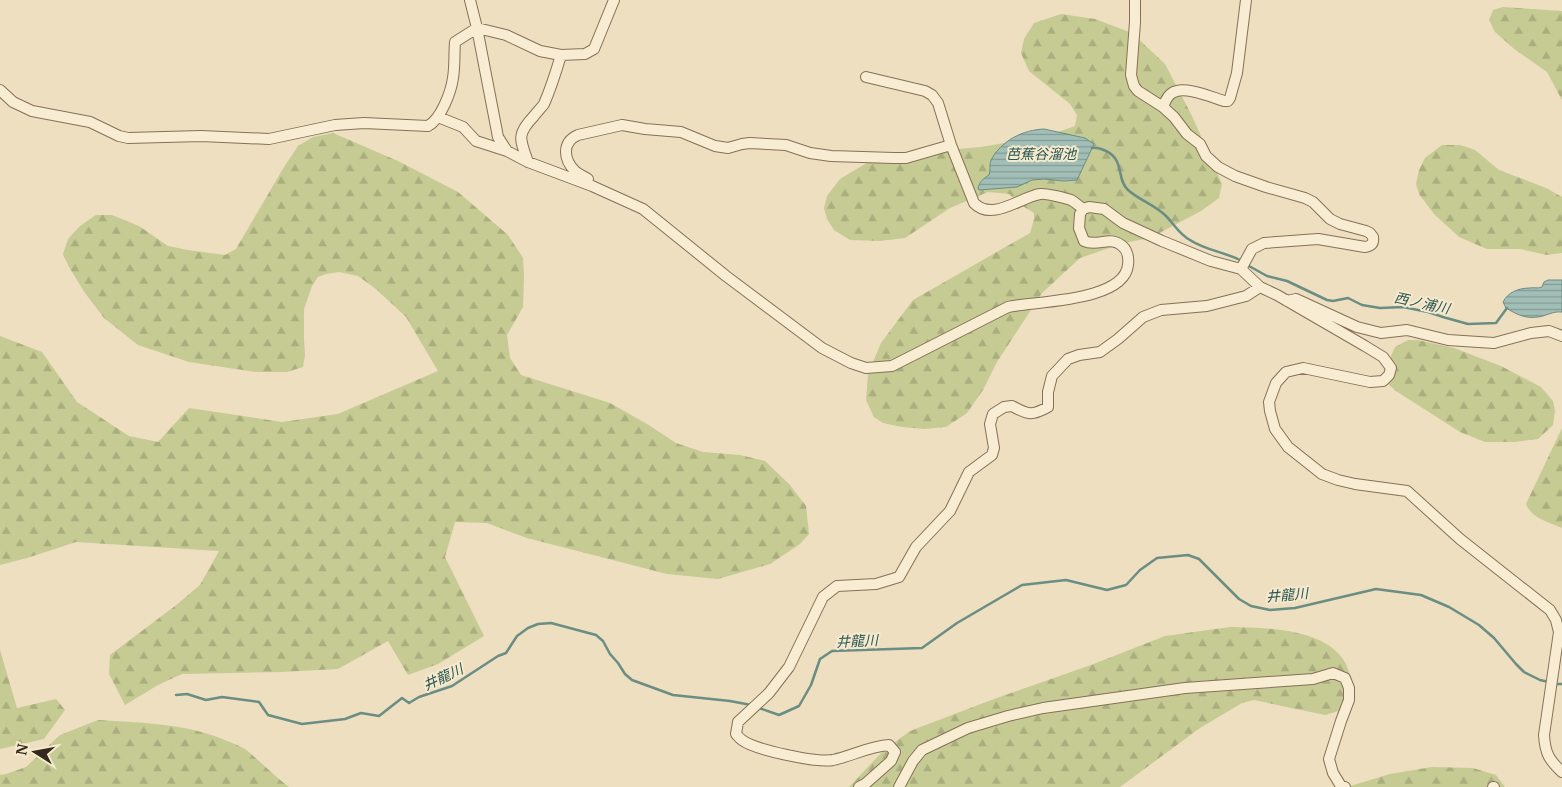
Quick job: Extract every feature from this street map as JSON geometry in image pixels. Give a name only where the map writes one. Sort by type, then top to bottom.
[{"type":"street","points":[[470,0],[498,137],[507,151]]},
{"type":"street","points":[[0,90],[13,102],[32,111],[90,122],[119,136],[128,138],[200,136],[269,139],[335,125],[364,122],[428,126],[438,117],[453,80],[455,42],[477,28],[506,35],[540,51],[561,55],[585,54],[594,49],[614,0]]},
{"type":"street","points":[[1135,0],[1132,81],[1138,91],[1163,107],[1174,117],[1187,134],[1200,144],[1206,156],[1218,167],[1235,176],[1266,187],[1306,198],[1313,202],[1330,219],[1340,224],[1366,231],[1373,237],[1370,247],[1318,239],[1264,243],[1252,249],[1241,269]]},
{"type":"street","points":[[1163,107],[1167,98],[1172,93],[1181,91],[1199,93],[1228,101],[1237,73],[1246,0]]},
{"type":"street","points":[[528,162],[521,142],[521,133],[543,106],[561,55]]},
{"type":"street","points":[[866,77],[925,90],[938,102],[951,145],[974,203],[978,207],[985,210],[1005,208],[1041,194],[1072,200],[1083,209]]},
{"type":"street","points":[[438,117],[463,127],[476,141],[507,151],[528,162],[592,186],[643,209],[726,276],[822,348],[851,363],[866,368],[892,366],[1008,307],[1024,303],[1050,302],[1086,295],[1112,286],[1123,278],[1128,270],[1128,254],[1124,248],[1115,242],[1094,244],[1084,241],[1081,236],[1078,220],[1083,209],[1090,206],[1104,209],[1124,223],[1162,241],[1211,261],[1241,269],[1260,287],[1383,357],[1391,368],[1390,376],[1383,381],[1370,382],[1303,368],[1286,372],[1276,382],[1269,402],[1275,429],[1288,447],[1322,474],[1338,480],[1407,491],[1460,539],[1550,610],[1556,620],[1559,632],[1544,735],[1545,748],[1550,759],[1562,772]]},
{"type":"street","points":[[592,186],[587,177],[572,169],[565,151],[568,142],[572,137],[578,135],[622,125],[681,132],[714,146],[728,148],[750,143],[786,145],[810,153],[831,156],[906,158],[951,145]]},
{"type":"street","points":[[859,787],[891,761],[895,752],[890,745],[880,745],[831,760],[798,758],[753,746],[736,734],[738,722],[769,693],[790,667],[823,597],[837,586],[876,584],[899,577],[916,547],[950,511],[969,472],[992,456],[994,448],[990,424],[993,414],[1004,407],[1012,406],[1024,413],[1036,414],[1048,407],[1048,392],[1052,376],[1068,359],[1079,355],[1100,352],[1143,317],[1161,310],[1208,306],[1246,296],[1260,287]]},
{"type":"street","points":[[1286,301],[1296,299],[1357,327],[1381,334],[1407,330],[1448,340],[1494,343],[1531,334],[1550,332],[1562,336]]},
{"type":"street","points":[[899,787],[913,761],[922,750],[968,728],[1008,716],[1043,708],[1185,688],[1313,679],[1333,673],[1345,678],[1349,688],[1349,700],[1329,759],[1333,774],[1340,786],[1345,787]]},
{"type":"green space","points":[[1503,7],[1562,11],[1562,100],[1547,72],[1513,48],[1495,32],[1489,20],[1493,10]]},
{"type":"green space","points":[[1061,14],[1095,19],[1132,33],[1165,64],[1192,116],[1222,184],[1219,198],[1201,211],[1150,238],[1124,243],[1080,258],[1042,293],[997,362],[983,390],[967,413],[946,427],[924,429],[883,423],[874,417],[866,400],[868,374],[881,343],[913,300],[1030,233],[1034,213],[1009,194],[988,192],[950,208],[905,238],[880,241],[850,240],[834,230],[827,219],[824,208],[827,196],[840,179],[870,161],[914,153],[981,147],[1032,138],[1075,126],[1077,115],[1070,104],[1029,71],[1021,53],[1024,39],[1034,23]]},
{"type":"green space","points":[[333,133],[398,161],[458,192],[508,235],[523,258],[523,307],[507,335],[510,358],[521,375],[610,403],[676,443],[703,452],[740,455],[765,461],[790,485],[806,506],[809,534],[800,544],[770,564],[718,579],[667,574],[527,538],[487,523],[455,522],[445,557],[484,636],[438,664],[408,675],[388,641],[338,669],[182,674],[158,685],[125,705],[109,674],[110,655],[200,585],[219,551],[76,542],[0,565],[0,336],[42,352],[77,402],[129,436],[158,442],[189,408],[282,422],[338,414],[438,371],[406,317],[376,289],[358,276],[339,272],[326,274],[318,277],[312,286],[304,309],[305,355],[303,367],[287,372],[256,372],[189,362],[138,345],[104,318],[85,293],[63,254],[68,239],[80,226],[96,215],[112,215],[139,226],[168,246],[225,255],[236,249],[298,146],[313,137]]},
{"type":"green space","points":[[1442,145],[1460,145],[1475,150],[1499,170],[1546,188],[1562,197],[1562,253],[1547,255],[1520,249],[1487,249],[1459,237],[1434,214],[1419,194],[1416,184],[1419,170],[1425,158]]},
{"type":"green space","points":[[1408,340],[1418,340],[1454,348],[1501,366],[1541,387],[1553,401],[1555,411],[1553,425],[1538,439],[1515,442],[1485,442],[1460,432],[1396,391],[1387,383],[1384,372],[1395,347]]},
{"type":"green space","points":[[1562,428],[1562,528],[1537,517],[1526,504]]},
{"type":"green space","points":[[1230,627],[1282,630],[1317,639],[1332,648],[1343,659],[1350,675],[1354,695],[1349,708],[1325,715],[1254,700],[1242,703],[1200,728],[1120,787],[849,787],[884,750],[910,731],[1165,636]]},
{"type":"green space","points":[[0,650],[17,708],[56,699],[65,710],[44,739],[0,749]]},
{"type":"green space","points":[[98,720],[180,727],[212,735],[245,749],[289,787],[0,787],[0,775],[26,767],[60,735]]},
{"type":"green space","points":[[1432,767],[1473,768],[1496,775],[1505,787],[1347,787],[1390,774]]},
{"type":"water","name":"芭蕉谷溜池","points":[[1044,129],[1085,138],[1094,144],[1077,180],[1032,180],[1017,187],[979,190],[978,188],[983,179],[989,175],[991,160],[1001,147],[1014,137],[1028,131]]},
{"type":"water","points":[[1548,280],[1562,280],[1562,312],[1538,317],[1525,317],[1506,308],[1503,302],[1514,291],[1539,288]]},
{"type":"waterway","name":"西ノ浦川","points":[[1092,148],[1101,149],[1112,155],[1118,164],[1124,186],[1137,197],[1162,212],[1186,238],[1240,260]]},
{"type":"waterway","name":"西ノ浦川","points":[[1249,266],[1267,276],[1287,281],[1327,300],[1333,301],[1348,298],[1362,305],[1380,308],[1403,307],[1468,324],[1496,323],[1507,308]]},
{"type":"waterway","name":"井龍川","points":[[759,708],[779,715],[799,706],[811,685],[820,659],[832,651],[922,648],[957,623],[1022,585],[1066,580],[1107,590],[1126,585],[1140,570],[1157,558],[1188,555],[1199,559],[1239,599],[1251,606],[1270,610],[1295,608],[1376,589],[1421,595],[1449,607],[1479,625],[1494,638],[1524,672],[1549,682]]},
{"type":"waterway","name":"井龍川","points":[[176,695],[187,694],[206,700],[222,697],[259,702],[268,715],[302,724],[345,719],[361,713],[379,716],[402,698],[409,703],[419,697],[452,686],[498,656],[506,653],[517,636],[528,628],[538,624],[551,623],[596,635],[603,641],[610,654],[632,680],[673,695],[751,705]]},
{"type":"waterway","name":"井龍川","points":[[1554,684],[1562,684]]}]
